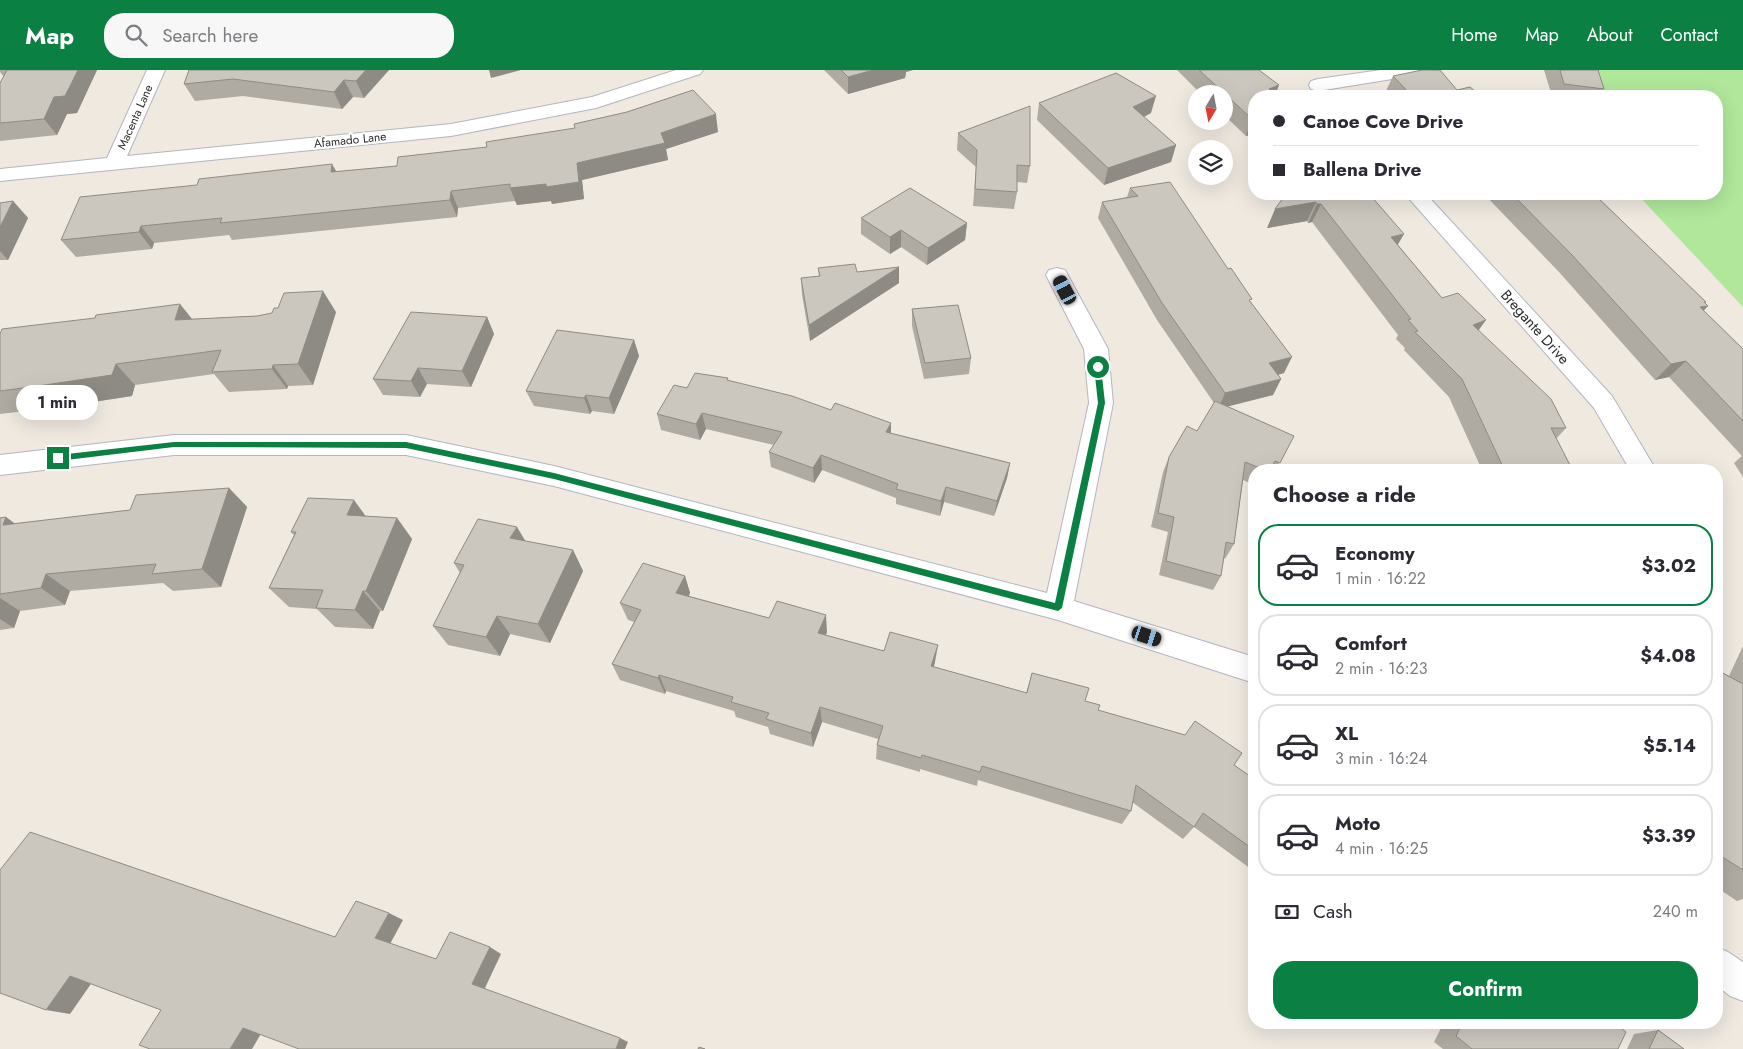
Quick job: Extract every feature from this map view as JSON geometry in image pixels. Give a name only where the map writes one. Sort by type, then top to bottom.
[{"type":"street","name":"Macenta Lane","points":[[114,164],[156,70]]},
{"type":"street","name":"Afamado Lane","points":[[0,175],[451,130],[596,102],[694,70]]},
{"type":"street","points":[[1304,70],[1321,90]]},
{"type":"street","points":[[1327,90],[1417,70]]},
{"type":"street","name":"Bregante Drive","points":[[1420,200],[1603,402],[1639,464]]},
{"type":"street","points":[[1057,275],[1096,349],[1101,403],[1058,608]]},
{"type":"street","points":[[0,464],[174,444],[406,445],[554,476],[1058,608],[1248,668]]},
{"type":"street","points":[[1723,969],[1743,983]]},
{"type":"green space","points":[[1594,70],[1743,70],[1743,307],[1643,200],[1723,200],[1723,90],[1604,90]]},
{"type":"building","points":[[7,70],[78,70],[65,96],[54,97],[44,119],[0,123],[0,83]]},
{"type":"building","points":[[189,70],[366,70],[356,81],[344,80],[334,92],[233,79],[184,84]]},
{"type":"building","points":[[841,70],[873,70],[848,77]]},
{"type":"building","points":[[1199,70],[1259,70],[1279,85],[1269,89],[1270,90],[1248,90],[1248,115],[1233,101],[1233,85],[1215,85]]},
{"type":"building","points":[[1422,70],[1440,70],[1457,90],[1406,90],[1393,76]]},
{"type":"building","points":[[1560,70],[1598,70],[1604,89],[1564,84]]},
{"type":"building","points":[[1116,73],[1156,96],[1133,107],[1176,145],[1108,168],[1039,103]]},
{"type":"building","points":[[1470,87],[1474,90],[1457,90]]},
{"type":"building","points":[[693,90],[716,114],[661,133],[665,143],[577,163],[579,182],[546,187],[546,184],[510,188],[510,184],[451,191],[450,200],[220,223],[222,218],[141,226],[139,232],[61,240],[80,197],[197,185],[199,179],[332,164],[331,172],[397,166],[398,157],[487,147],[486,142],[575,128],[574,124],[627,112]]},
{"type":"building","points":[[1030,106],[1030,166],[1017,165],[1017,192],[975,189],[977,150],[958,133]]},
{"type":"building","points":[[1170,182],[1228,269],[1231,268],[1252,299],[1249,300],[1292,357],[1269,363],[1281,379],[1225,393],[1162,303],[1102,202],[1138,196],[1130,188]]},
{"type":"building","points":[[910,188],[967,223],[928,248],[901,230],[890,237],[861,218]]},
{"type":"building","points":[[1282,200],[1374,200],[1404,234],[1391,237],[1442,298],[1458,293],[1486,320],[1473,325],[1551,399],[1566,428],[1551,428],[1569,464],[1502,464],[1462,379],[1415,332],[1418,331],[1408,320],[1411,319],[1321,204],[1316,202],[1275,209]]},
{"type":"building","points":[[1518,200],[1600,200],[1706,302],[1704,302],[1708,306],[1700,307],[1743,349],[1743,421],[1686,361],[1671,364],[1572,255]]},
{"type":"building","points":[[13,201],[0,227],[0,203]]},
{"type":"building","points":[[855,264],[857,272],[899,267],[809,325],[801,278],[820,276],[818,268]]},
{"type":"building","points":[[323,291],[298,364],[273,365],[272,369],[212,372],[221,350],[116,364],[112,375],[0,391],[0,334],[2,329],[95,318],[96,315],[180,304],[175,320],[257,316],[272,313],[274,308],[278,308],[284,293]]},
{"type":"building","points":[[958,305],[971,358],[925,363],[912,309]]},
{"type":"building","points":[[411,312],[487,317],[462,371],[418,368],[411,381],[373,379]]},
{"type":"building","points":[[557,330],[634,340],[609,398],[586,395],[584,398],[526,391]]},
{"type":"building","points":[[695,373],[728,378],[727,380],[792,396],[831,410],[835,403],[891,423],[886,432],[1010,463],[997,501],[946,487],[941,501],[896,489],[898,484],[821,455],[813,468],[769,452],[782,432],[702,413],[696,424],[657,414],[674,385],[687,388]]},
{"type":"building","points":[[1215,401],[1294,436],[1280,463],[1275,461],[1273,464],[1250,464],[1245,462],[1234,544],[1226,542],[1221,576],[1166,561],[1174,517],[1158,513],[1169,457],[1187,426],[1197,431]]},
{"type":"building","points":[[229,488],[202,569],[152,574],[156,564],[46,574],[41,588],[0,594],[0,518],[6,517],[3,525],[130,510],[136,495]]},
{"type":"building","points":[[308,498],[354,500],[347,515],[397,518],[366,591],[363,591],[355,610],[316,608],[323,590],[269,588],[296,532],[291,532]]},
{"type":"building","points":[[478,519],[517,527],[510,538],[573,550],[538,624],[497,616],[486,637],[433,626],[464,565],[454,563]]},
{"type":"building","points":[[643,563],[685,576],[676,593],[769,618],[777,601],[826,615],[818,633],[884,651],[890,632],[938,645],[931,666],[1027,693],[1032,673],[1089,688],[1085,701],[1100,705],[1098,710],[1185,735],[1195,721],[1242,753],[1234,765],[1248,775],[1248,846],[1203,813],[1194,827],[1136,785],[1131,811],[982,766],[980,772],[922,755],[921,758],[877,745],[883,726],[820,707],[811,733],[766,719],[769,713],[731,702],[733,697],[659,675],[658,678],[612,664],[641,610],[620,603]]},
{"type":"building","points":[[1723,673],[1743,684],[1743,870],[1723,857]]},
{"type":"building","points":[[30,832],[335,937],[356,901],[389,913],[375,938],[436,959],[450,932],[490,947],[472,984],[620,1038],[616,1049],[299,1049],[243,1028],[230,1049],[150,1049],[139,1045],[161,1010],[70,976],[46,1010],[0,993],[0,870]]},
{"type":"building","points":[[1460,1029],[1622,1029],[1626,1032],[1618,1049],[1472,1049],[1456,1036]]},
{"type":"building","points":[[1658,1030],[1684,1049],[1649,1049]]},
{"type":"route","points":[[58,458],[174,444],[406,445],[554,476],[1058,608],[1101,403],[1098,367]]}]
